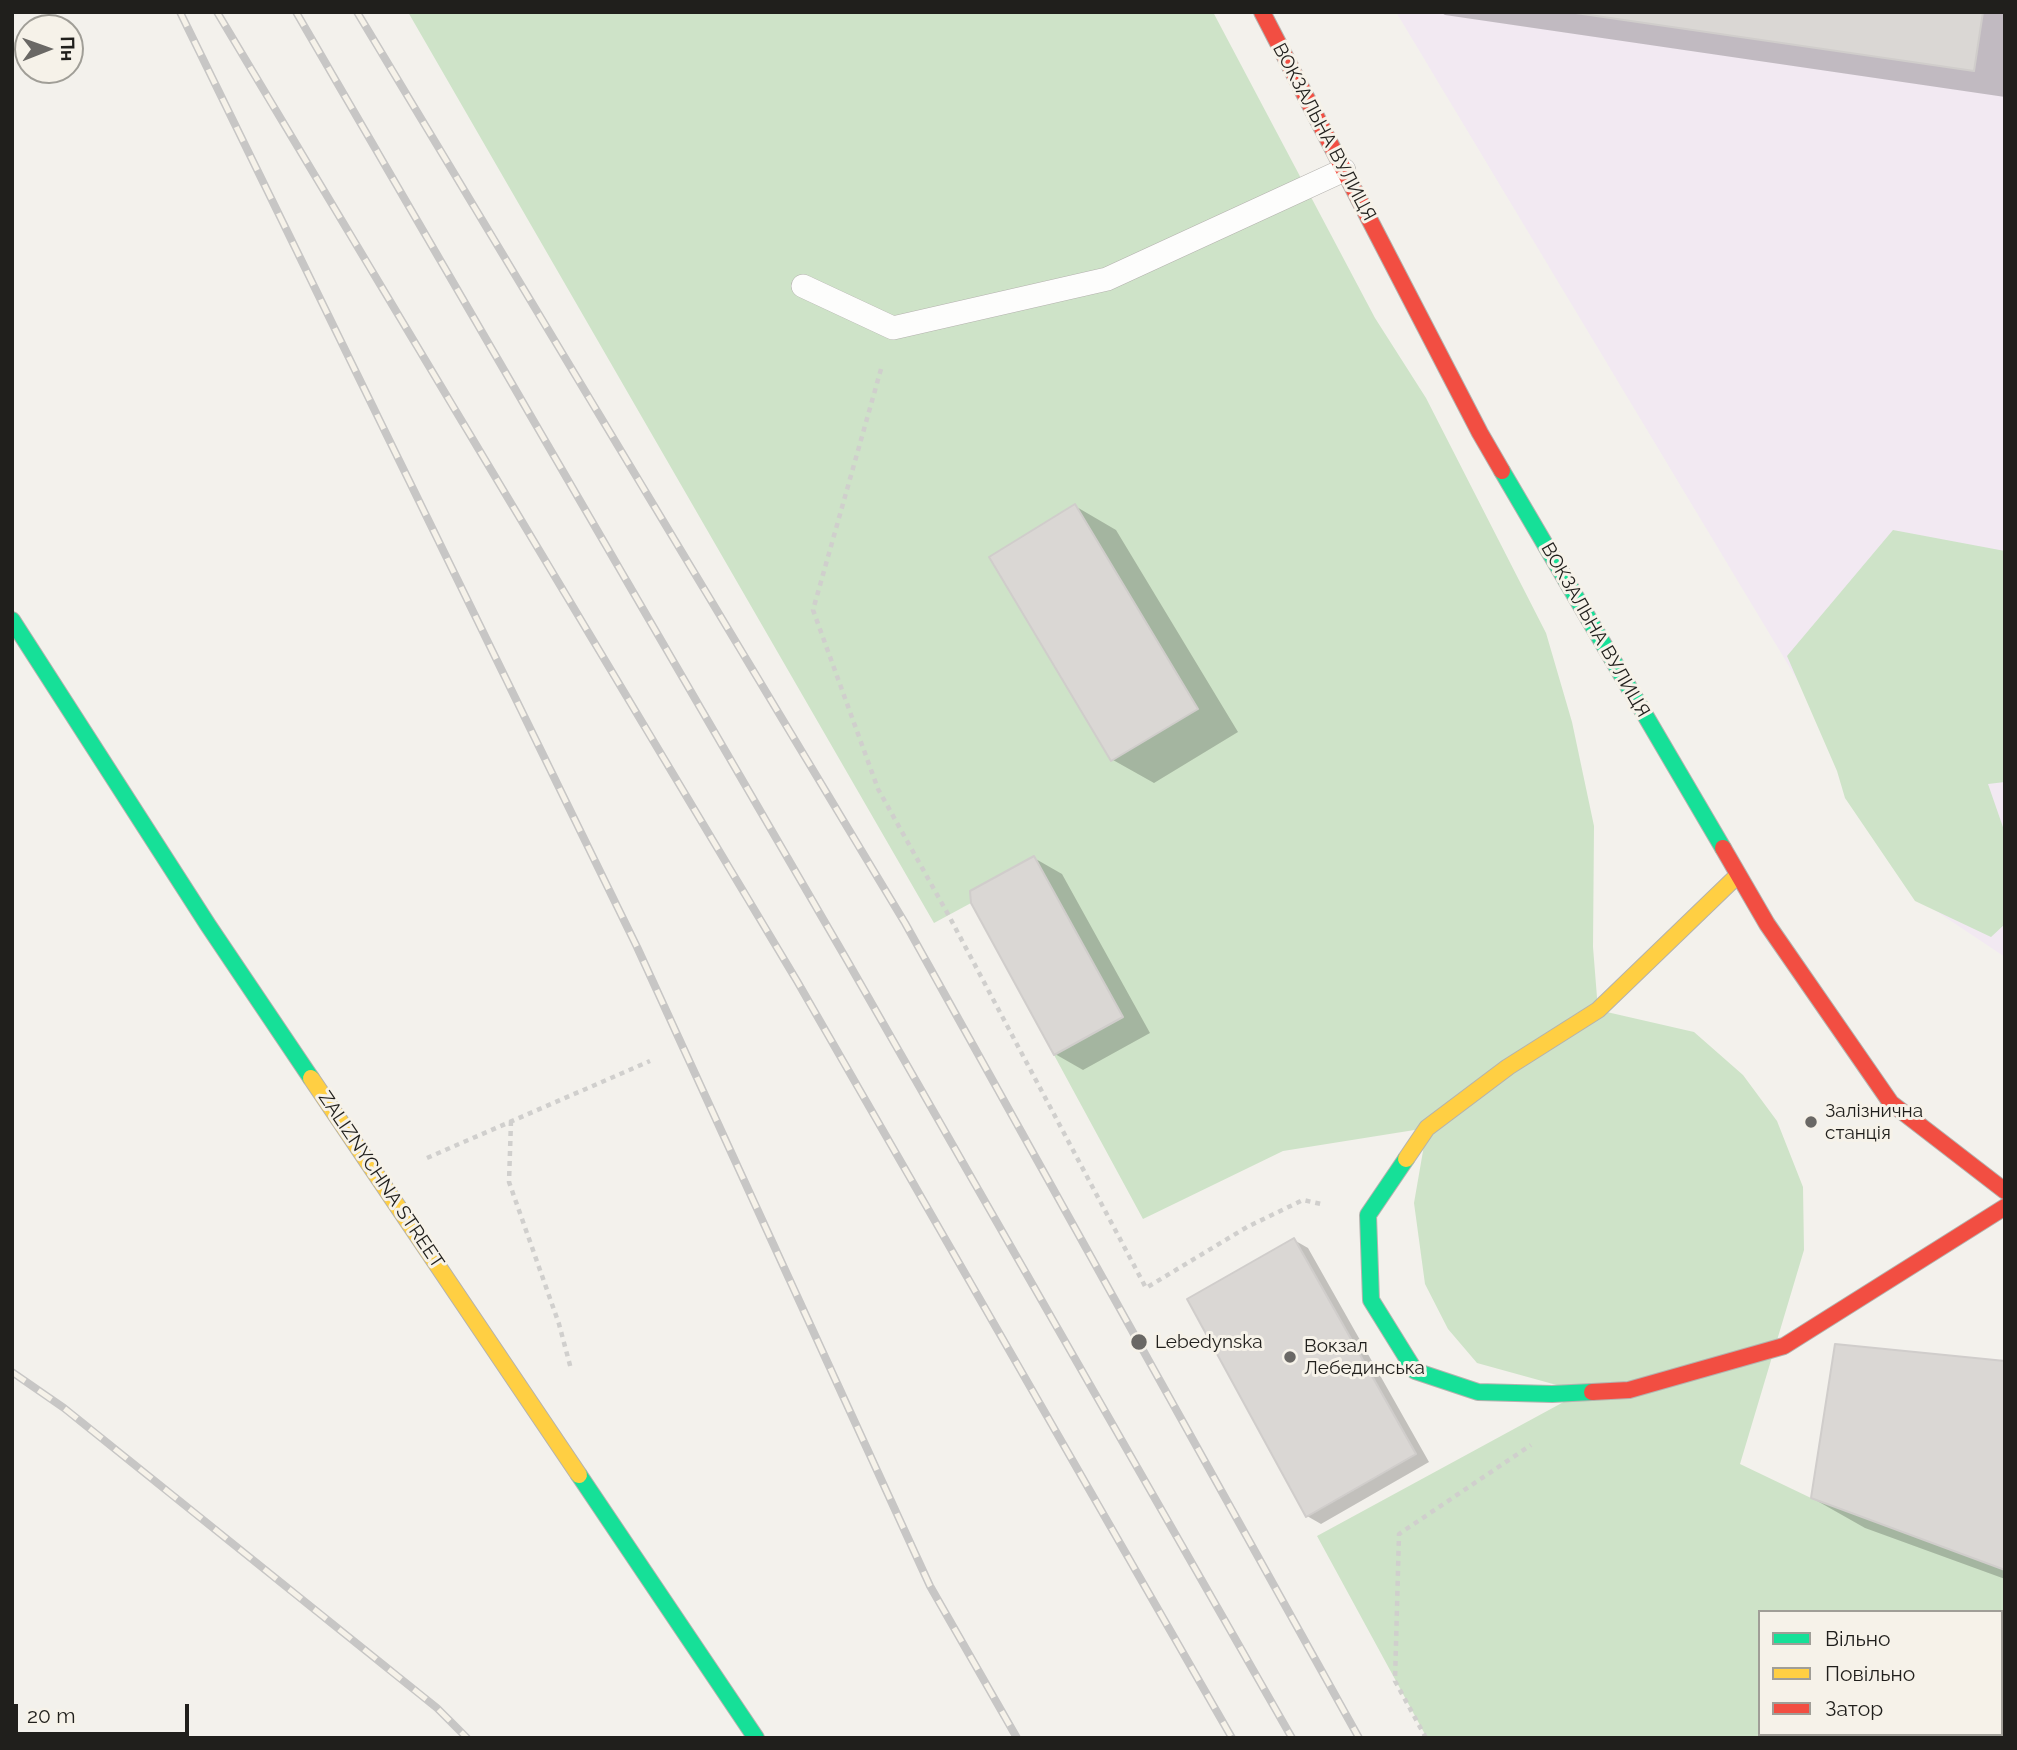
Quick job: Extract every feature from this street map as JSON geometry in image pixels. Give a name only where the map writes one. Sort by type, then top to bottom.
[{"type":"street","name":"ВОКЗАЛЬНА ВУЛИЦЯ","points":[[1262,12],[1480,433],[1767,924],[1891,1103],[2005,1191]]},
{"type":"street","name":"ZALIZNYCHNA STREET","points":[[12,620],[208,925],[756,1738]]},
{"type":"street","points":[[1738,875],[1598,1010],[1508,1067],[1427,1128],[1368,1215],[1371,1300],[1415,1371],[1478,1392],[1552,1394],[1629,1390],[1784,1346],[2005,1207]]},
{"type":"lane","points":[[803,286],[892,328],[1107,279],[1344,170]]},
{"type":"path","points":[[892,328],[813,610],[878,789],[1146,1288],[1247,1227],[1303,1200],[1368,1215]]},
{"type":"path","points":[[381,1179],[650,1060]]},
{"type":"path","points":[[511,1121],[509,1182],[559,1324],[572,1375]]},
{"type":"path","points":[[1426,1738],[1395,1681],[1399,1534],[1532,1444]]},
{"type":"shaded area","points":[[1396,12],[2005,12],[2005,957],[1936,911]]},
{"type":"green space","points":[[408,12],[1213,12],[1375,318],[1426,398],[1546,633],[1572,722],[1594,826],[1593,947],[1598,1010],[1694,1032],[1743,1075],[1777,1121],[1803,1187],[1804,1250],[1740,1464],[1811,1498],[2005,1570],[2005,1738],[1427,1738],[1317,1536],[1582,1392],[1477,1363],[1448,1329],[1425,1284],[1414,1203],[1427,1128],[1283,1151],[1143,1219],[1054,1055],[1122,1017],[1038,863],[1028,859],[971,891],[971,903],[934,923]]},
{"type":"green space","points":[[1893,530],[2005,551],[2005,782],[1988,784],[2005,833],[2005,924],[1991,937],[1915,901],[1845,798],[1837,771],[1787,656]]},
{"type":"building","points":[[1569,12],[1983,12],[1974,71]]},
{"type":"building","points":[[1075,504],[1198,709],[1111,761],[989,557]]},
{"type":"building","points":[[1034,856],[1123,1017],[1054,1055],[971,903],[970,891]]},
{"type":"building","name":"Вокзал Лебединська","points":[[1294,1238],[1416,1454],[1306,1517],[1187,1299]]},
{"type":"building","points":[[1835,1344],[2005,1361],[2005,1570],[1811,1498]]},
{"type":"railway","points":[[180,12],[637,947],[930,1586],[1017,1738]]},
{"type":"railway","points":[[217,12],[797,981],[1232,1738]]},
{"type":"railway","points":[[296,12],[844,955],[1292,1738]]},
{"type":"railway","points":[[357,12],[905,923],[1359,1738]]},
{"type":"railway","points":[[12,1372],[64,1408],[437,1708],[467,1738]]},
{"type":"traffic: fast","points":[[1502,471],[1723,848]]},
{"type":"traffic: fast","points":[[12,620],[208,925],[311,1078]]},
{"type":"traffic: fast","points":[[1406,1159],[1368,1215],[1371,1300],[1415,1371],[1478,1392],[1592,1392]]},
{"type":"traffic: fast","points":[[579,1475],[756,1738]]},
{"type":"traffic: slow","points":[[1406,1159],[1427,1128],[1508,1067],[1598,1010],[1738,875]]},
{"type":"traffic: slow","points":[[311,1078],[579,1475]]},
{"type":"traffic: jam","points":[[1262,12],[1502,471]]},
{"type":"traffic: jam","points":[[1723,848],[1767,924],[1891,1103],[2005,1191]]},
{"type":"traffic: jam","points":[[1592,1392],[1629,1390],[1784,1346],[2005,1207]]},
{"type":"place","name":"Залізнична станція","points":[[1811,1122]]},
{"type":"place","name":"Lebedynska","points":[[1139,1342]]},
{"type":"place","name":"Вокзал Лебединська","points":[[1290,1357]]}]
